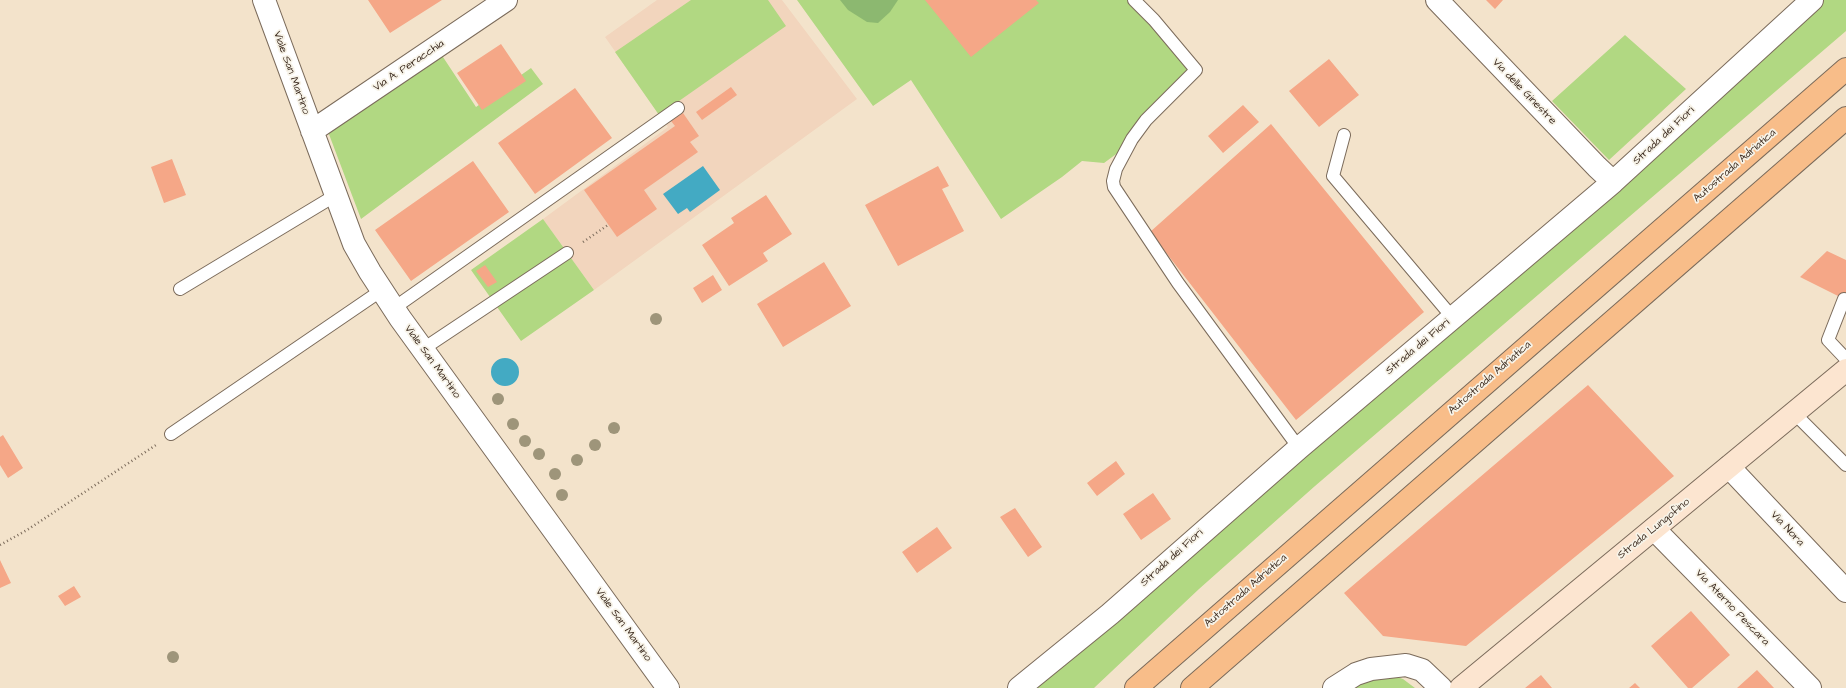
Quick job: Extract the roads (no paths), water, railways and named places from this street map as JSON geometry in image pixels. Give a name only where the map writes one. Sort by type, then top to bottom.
[{"type":"highway","name":"Autostrada Adriatica","points":[[1136,688],[1846,70]]},
{"type":"highway","points":[[1192,688],[1846,118]]},
{"type":"main road","name":"Strada Lungofino","points":[[1457,688],[1846,370]]},
{"type":"street","name":"Viale San Martino","points":[[264,0],[354,244],[394,308],[668,688]]},
{"type":"street","name":"Via A. Peracchia","points":[[312,131],[506,0]]},
{"type":"street","name":"Via delle Ginestre","points":[[1436,0],[1613,182]]},
{"type":"street","name":"Strada dei Fiori","points":[[1018,688],[1110,614],[1299,448],[1613,182],[1812,0]]},
{"type":"street","name":"Via Nora","points":[[1729,467],[1846,591]]},
{"type":"street","name":"Via Aterno Pescara","points":[[1654,528],[1810,688]]},
{"type":"street","points":[[1334,688],[1356,674],[1372,669],[1406,665],[1422,670],[1457,688]]},
{"type":"lane","points":[[1134,0],[1154,20],[1196,70],[1146,120],[1132,139],[1116,168],[1113,181],[1114,187],[1178,283],[1299,448]]},
{"type":"lane","points":[[394,308],[678,108]]},
{"type":"lane","points":[[1344,136],[1333,176],[1453,318]]},
{"type":"lane","points":[[180,289],[336,195]]},
{"type":"lane","points":[[423,349],[567,252]]},
{"type":"lane","points":[[171,434],[382,290]]},
{"type":"lane","points":[[1844,298],[1828,340],[1846,359]]},
{"type":"lane","points":[[1794,413],[1846,465]]},
{"type":"water","points":[[703,166],[720,190],[690,212],[687,208],[678,214],[663,194]]},
{"type":"water","points":[[505,358],[515,362],[519,372],[515,382],[505,386],[495,382],[491,372],[495,362]]}]
